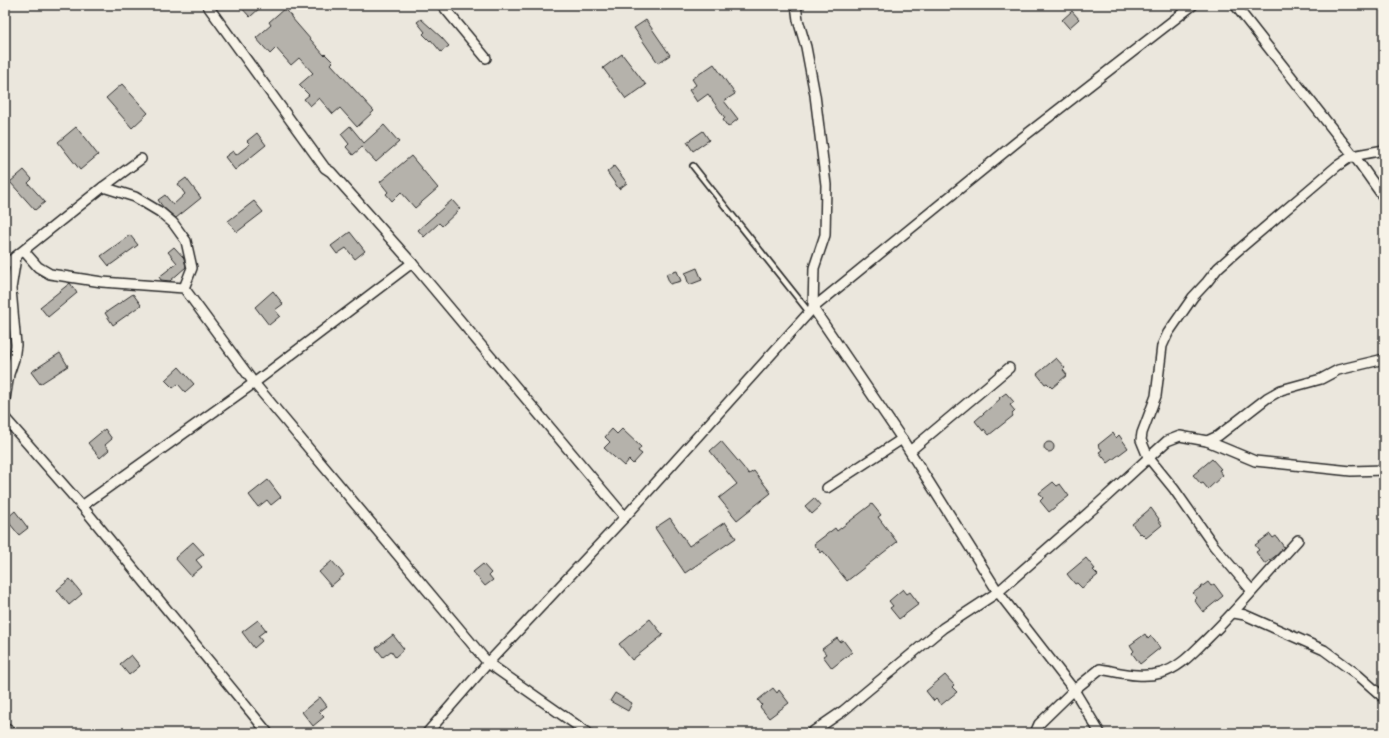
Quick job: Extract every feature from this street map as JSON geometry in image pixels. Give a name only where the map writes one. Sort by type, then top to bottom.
[{"type":"street","points":[[207,5],[325,168],[331,172],[412,263],[625,517]]},
{"type":"street","points":[[442,5],[486,58]]},
{"type":"street","points":[[796,5],[815,95],[826,185],[825,235],[814,268],[811,310],[910,451],[998,592],[1074,690],[1100,733]]},
{"type":"street","points":[[427,733],[488,663],[625,517],[811,310],[1018,141],[1193,5]]},
{"type":"street","points":[[1235,5],[1384,198]]},
{"type":"street","points":[[1252,591],[1214,546],[1174,490],[1148,457],[1140,440],[1156,396],[1162,346],[1171,328],[1193,297],[1218,268],[1261,229],[1296,202],[1319,180],[1352,156],[1384,150]]},
{"type":"street","points":[[5,265],[103,187],[141,159]]},
{"type":"street","points":[[103,187],[135,197],[160,212],[173,223],[186,241],[192,268],[184,288]]},
{"type":"street","points":[[24,251],[38,268],[50,274],[102,282],[184,288],[254,383],[488,663],[588,733]]},
{"type":"street","points":[[5,399],[16,345],[11,289],[16,257]]},
{"type":"street","points":[[82,506],[254,383],[412,263]]},
{"type":"street","points":[[1206,441],[1218,436],[1267,398],[1281,390],[1322,379],[1338,370],[1384,359]]},
{"type":"street","points":[[910,451],[1009,368]]},
{"type":"street","points":[[5,418],[82,506],[268,733]]},
{"type":"street","points":[[811,733],[843,711],[943,628],[998,592],[1167,441],[1180,436],[1206,441],[1255,461],[1352,471],[1384,470]]},
{"type":"street","points":[[827,488],[902,439]]},
{"type":"street","points":[[1035,733],[1038,724],[1074,690],[1100,669],[1143,676],[1160,674],[1173,669],[1185,660],[1234,613],[1298,540]]},
{"type":"street","points":[[1234,613],[1245,615],[1324,650],[1358,675],[1384,698]]},
{"type":"street","points":[[5,728],[12,733]]},
{"type":"lane","points":[[693,166],[811,310]]},
{"type":"building","points":[[239,5],[263,5],[250,17]]},
{"type":"building","points":[[285,8],[324,55],[325,54],[333,62],[331,64],[374,111],[357,127],[340,108],[333,114],[319,98],[310,106],[304,99],[309,95],[299,85],[313,73],[299,58],[291,65],[276,48],[270,54],[256,38],[271,25],[269,22]]},
{"type":"building","points":[[1072,11],[1079,19],[1069,28],[1062,20]]},
{"type":"building","points":[[421,19],[449,46],[441,52],[431,40],[430,41],[423,34],[425,32],[417,22]]},
{"type":"building","points":[[646,20],[670,55],[658,63],[634,28]]},
{"type":"building","points":[[622,54],[646,85],[626,99],[603,68]]},
{"type":"building","points":[[714,64],[735,94],[724,101],[738,119],[728,127],[723,120],[725,118],[708,94],[697,102],[689,90],[696,85],[692,79]]},
{"type":"building","points":[[122,84],[148,113],[132,128],[106,98]]},
{"type":"building","points":[[384,125],[399,142],[376,162],[362,147],[353,155],[346,147],[349,144],[341,134],[350,126],[364,143]]},
{"type":"building","points":[[76,127],[98,155],[80,170],[58,142]]},
{"type":"building","points":[[703,131],[709,140],[693,151],[687,142]]},
{"type":"building","points":[[257,133],[266,145],[235,170],[225,157],[233,151],[236,155],[250,144],[247,141]]},
{"type":"building","points":[[411,156],[438,188],[415,208],[401,192],[392,201],[386,194],[388,192],[380,182]]},
{"type":"building","points":[[614,166],[627,183],[619,189],[607,172]]},
{"type":"building","points":[[24,170],[32,179],[28,183],[45,202],[35,210],[10,182]]},
{"type":"building","points":[[186,178],[201,198],[176,218],[163,207],[158,200],[165,195],[173,205],[185,194],[178,184]]},
{"type":"building","points":[[452,200],[460,209],[442,226],[439,223],[424,237],[418,230]]},
{"type":"building","points":[[254,201],[263,212],[237,232],[228,221]]},
{"type":"building","points":[[350,232],[365,251],[355,259],[346,248],[337,254],[331,246]]},
{"type":"building","points":[[130,235],[138,245],[109,266],[101,256]]},
{"type":"building","points":[[174,247],[184,258],[186,267],[170,281],[161,280],[159,277],[177,263],[168,252]]},
{"type":"building","points":[[697,268],[702,280],[689,285],[685,273]]},
{"type":"building","points":[[677,271],[681,281],[670,284],[666,274]]},
{"type":"building","points":[[70,283],[77,293],[48,317],[40,307]]},
{"type":"building","points":[[273,291],[283,304],[275,310],[280,316],[269,325],[255,307]]},
{"type":"building","points":[[133,294],[141,305],[113,325],[105,313]]},
{"type":"building","points":[[60,353],[68,366],[40,384],[31,372]]},
{"type":"building","points":[[1056,358],[1065,368],[1063,370],[1067,375],[1052,388],[1047,383],[1045,384],[1037,374]]},
{"type":"building","points":[[179,367],[194,384],[185,392],[178,384],[173,388],[165,380]]},
{"type":"building","points":[[1006,393],[1014,402],[1010,405],[1015,411],[1012,414],[1013,416],[989,435],[984,429],[983,431],[975,421]]},
{"type":"building","points":[[105,429],[112,439],[105,445],[109,450],[100,458],[88,443]]},
{"type":"building","points":[[612,429],[617,434],[622,429],[641,447],[638,451],[642,454],[633,464],[629,460],[624,466],[604,448],[610,442],[605,437]]},
{"type":"building","points":[[1113,433],[1116,438],[1119,435],[1128,448],[1108,463],[1099,452],[1102,450],[1098,445]]},
{"type":"building","points":[[721,441],[749,474],[754,471],[771,493],[737,520],[719,498],[737,484],[710,451]]},
{"type":"building","points":[[1047,442],[1051,442],[1054,447],[1051,452],[1047,452],[1044,449],[1044,445]]},
{"type":"building","points":[[1212,459],[1221,469],[1219,470],[1223,475],[1208,489],[1193,475]]},
{"type":"building","points":[[268,480],[281,497],[271,505],[267,500],[258,507],[249,495]]},
{"type":"building","points":[[1053,482],[1057,486],[1060,484],[1069,496],[1049,512],[1040,501],[1043,498],[1039,493]]},
{"type":"building","points":[[814,498],[821,506],[812,514],[805,506]]},
{"type":"building","points":[[872,504],[881,515],[878,517],[897,542],[847,581],[823,551],[821,553],[814,544],[835,528],[837,531]]},
{"type":"building","points":[[1151,508],[1162,525],[1146,538],[1141,533],[1140,534],[1132,524]]},
{"type":"building","points":[[15,511],[28,528],[19,535],[6,519]]},
{"type":"building","points":[[670,518],[689,546],[725,522],[736,538],[685,573],[655,528]]},
{"type":"building","points":[[1270,534],[1273,538],[1276,536],[1284,547],[1278,554],[1265,564],[1256,552],[1259,550],[1255,545]]},
{"type":"building","points":[[193,542],[204,554],[196,560],[202,567],[191,576],[175,558]]},
{"type":"building","points":[[1086,558],[1095,569],[1093,570],[1098,575],[1082,588],[1077,583],[1075,584],[1067,574]]},
{"type":"building","points":[[332,561],[344,575],[331,586],[319,572]]},
{"type":"building","points":[[483,564],[491,573],[489,575],[493,580],[485,586],[473,572]]},
{"type":"building","points":[[70,579],[82,594],[69,605],[57,590]]},
{"type":"building","points":[[1208,582],[1211,586],[1214,584],[1223,596],[1203,612],[1194,600],[1197,598],[1193,593]]},
{"type":"building","points":[[903,589],[907,594],[910,592],[919,604],[899,619],[890,608],[893,606],[889,601]]},
{"type":"building","points":[[650,619],[663,635],[632,660],[619,644]]},
{"type":"building","points":[[258,620],[266,630],[258,636],[262,641],[254,648],[242,632]]},
{"type":"building","points":[[1145,634],[1148,639],[1151,636],[1160,648],[1140,664],[1132,653],[1134,651],[1130,645]]},
{"type":"building","points":[[393,635],[404,649],[395,657],[391,651],[383,657],[376,648]]},
{"type":"building","points":[[837,638],[840,642],[843,640],[852,652],[832,668],[823,656],[826,654],[822,649]]},
{"type":"building","points":[[131,655],[140,666],[129,675],[120,664]]},
{"type":"building","points":[[945,675],[954,685],[952,687],[957,692],[941,705],[936,699],[934,701],[926,691]]},
{"type":"building","points":[[773,688],[777,693],[779,690],[789,703],[769,718],[760,707],[762,705],[758,700]]},
{"type":"building","points":[[615,693],[632,703],[628,711],[610,701]]},
{"type":"building","points":[[320,697],[327,706],[319,712],[324,717],[313,726],[302,712]]}]
